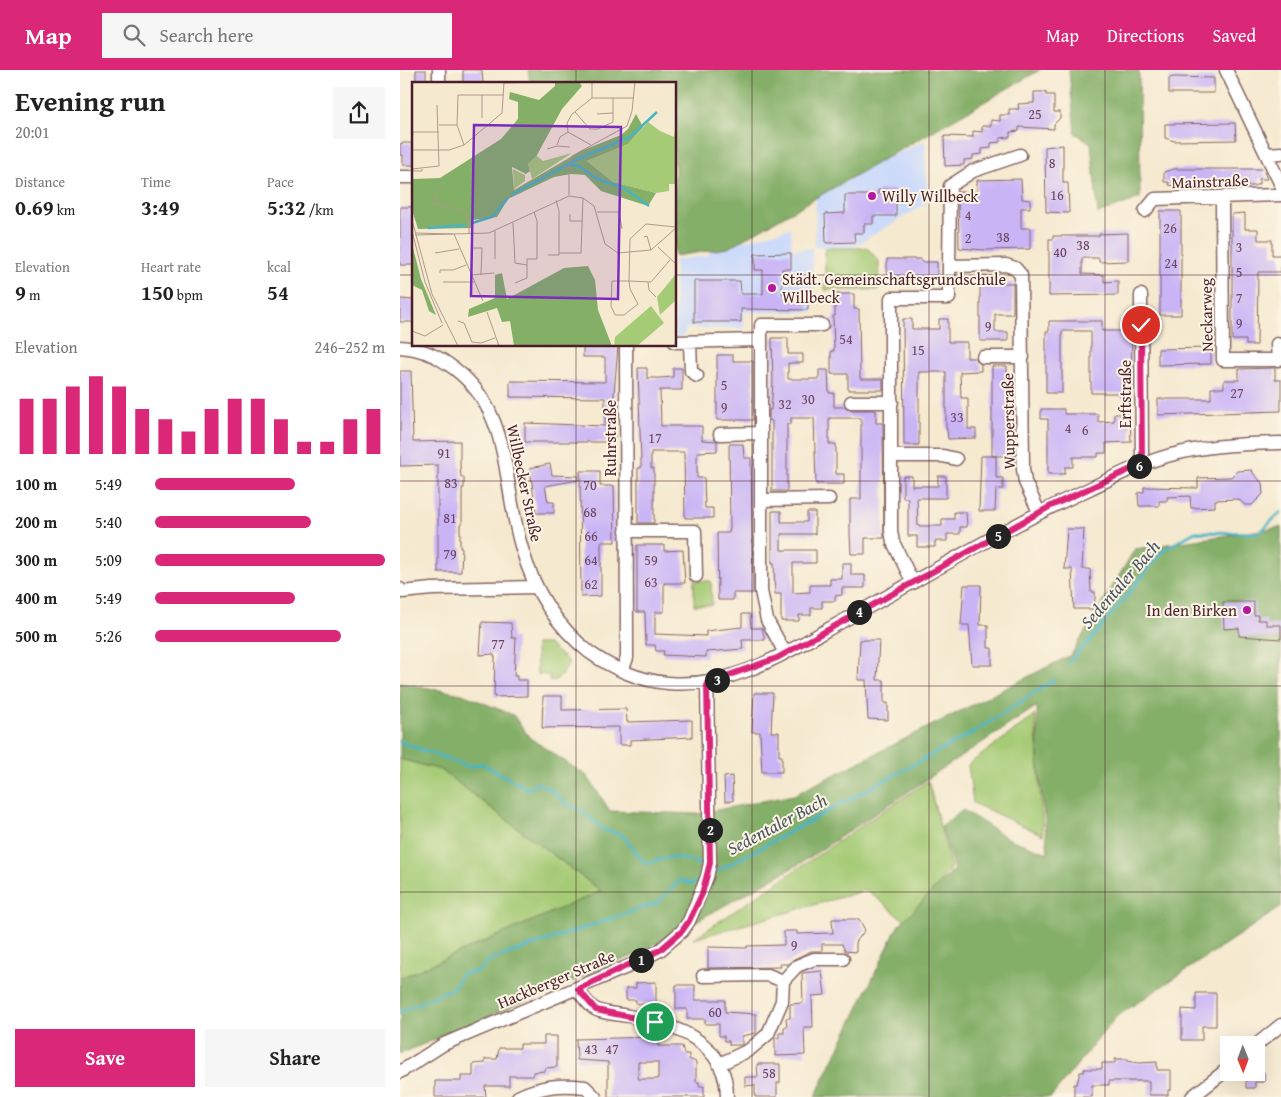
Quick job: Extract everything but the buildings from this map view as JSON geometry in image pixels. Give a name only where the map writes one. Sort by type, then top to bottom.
[{"type":"street","points":[[1226,70],[1281,185]]},
{"type":"street","points":[[1266,154],[1281,154]]},
{"type":"street","points":[[949,298],[950,186],[973,171],[1020,155]]},
{"type":"street","name":"Mainstraße","points":[[1145,211],[1155,199],[1281,195]]},
{"type":"street","name":"Neckarweg","points":[[1222,198],[1223,360],[1278,360],[1278,344]]},
{"type":"street","name":"Wupperstraße","points":[[949,266],[1006,265],[1015,268],[1021,275],[1023,469],[1025,482],[1039,512]]},
{"type":"street","name":"Erftstraße","points":[[1141,295],[1142,464]]},
{"type":"street","points":[[913,583],[893,542],[891,531],[891,298],[949,298],[960,306]]},
{"type":"street","points":[[785,653],[767,620],[762,606],[761,325],[822,325]]},
{"type":"street","points":[[676,342],[760,340]]},
{"type":"street","points":[[690,342],[691,371],[697,376]]},
{"type":"street","name":"Ruhrstraße","points":[[622,671],[627,658],[626,346]]},
{"type":"street","name":"Willbecker Straße","points":[[400,347],[424,352],[440,358],[466,378],[482,396],[506,459],[521,547],[536,587],[551,614],[574,640],[598,659],[622,671],[667,683],[707,683],[732,676],[785,653],[1039,512],[1142,464],[1178,453],[1222,446],[1281,443]]},
{"type":"street","name":"Wupperstraße","points":[[982,356],[1023,356]]},
{"type":"street","points":[[851,402],[892,402]]},
{"type":"street","points":[[720,434],[761,433]]},
{"type":"street","points":[[891,456],[944,456],[956,459]]},
{"type":"street","points":[[761,500],[829,499]]},
{"type":"street","points":[[626,531],[695,531],[696,576]]},
{"type":"street","points":[[400,589],[402,592],[432,589],[536,587]]},
{"type":"street","name":"Hackberger Straße","points":[[400,1072],[444,1044],[578,989],[660,950],[682,931],[702,894],[710,863],[707,683]]},
{"type":"street","points":[[720,1064],[749,1050],[768,1034],[782,1001],[783,982],[797,966],[814,959],[843,959]]},
{"type":"street","points":[[703,976],[768,975],[783,982]]},
{"type":"street","points":[[578,989],[596,1010],[655,1022],[683,1031],[704,1044],[720,1064],[727,1097]]},
{"type":"street","points":[[1265,1038],[1281,1025]]},
{"type":"street","points":[[1192,1097],[1220,1075]]},
{"type":"street","points":[[518,1097],[538,1088],[563,1085],[585,1087],[595,1097]]},
{"type":"shaded area","name":"Willy Willbeck","points":[[925,141],[927,203],[853,247],[815,247],[816,189]]},
{"type":"shaded area","points":[[791,228],[792,249],[812,248],[813,312],[744,312],[744,328],[686,328],[683,336],[676,336],[676,260],[707,256],[720,242],[744,241]]},
{"type":"green space","points":[[528,70],[1040,70],[728,248],[676,256],[676,82],[530,82]]},
{"type":"green space","points":[[1069,70],[1139,70],[1140,198],[1098,214],[1091,143],[1075,133]]},
{"type":"green space","points":[[825,248],[867,248],[879,261],[879,290],[825,290]]},
{"type":"green space","points":[[1281,527],[1281,907],[1116,1017],[1051,1097],[815,1097],[898,926],[954,869],[941,826],[963,810],[1009,839],[1048,853],[1038,758],[1037,706],[801,863],[637,954],[400,1054],[400,978],[601,891],[441,770],[400,759],[400,683],[462,694],[513,715],[530,738],[587,776],[610,811],[696,814],[794,795],[1071,655],[1135,549]]},
{"type":"green space","points":[[694,581],[711,581],[712,605],[694,605]]},
{"type":"green space","points":[[536,644],[548,644],[569,662],[562,675],[553,681],[549,681],[549,675],[537,674]]},
{"type":"green space","points":[[1035,715],[1043,835],[973,803],[968,765]]},
{"type":"green space","points":[[400,759],[441,770],[602,892],[400,978]]},
{"type":"green space","points":[[928,781],[951,867],[909,924],[867,890],[693,939]]},
{"type":"waterway","name":"Sedentaler Bach","points":[[1068,663],[1091,639],[1165,549],[1195,532],[1259,533],[1281,512]]},
{"type":"waterway","name":"Sedentaler Bach","points":[[712,874],[972,733],[1054,680]]},
{"type":"waterway","points":[[400,742],[471,767],[481,763],[528,789],[537,783],[552,790],[566,804],[584,812],[602,829],[622,835],[646,864],[664,858],[674,858],[707,866]]},
{"type":"waterway","name":"Sedentaler Bach","points":[[400,1012],[453,988],[462,974],[478,971],[490,960],[657,903],[680,880],[692,884],[702,879]]},
{"type":"place","name":"Willy Willbeck","points":[[872,196]]},
{"type":"place","name":"Städt. Gemeinschaftsgrundschule Willbeck","points":[[772,288]]},
{"type":"place","name":"In den Birken","points":[[1247,610]]},
{"type":"route","points":[[655,1022],[596,1010],[578,989],[660,950],[682,931],[702,894],[710,863],[707,683],[732,676],[777,658],[1051,506],[1142,464],[1141,325]]}]
